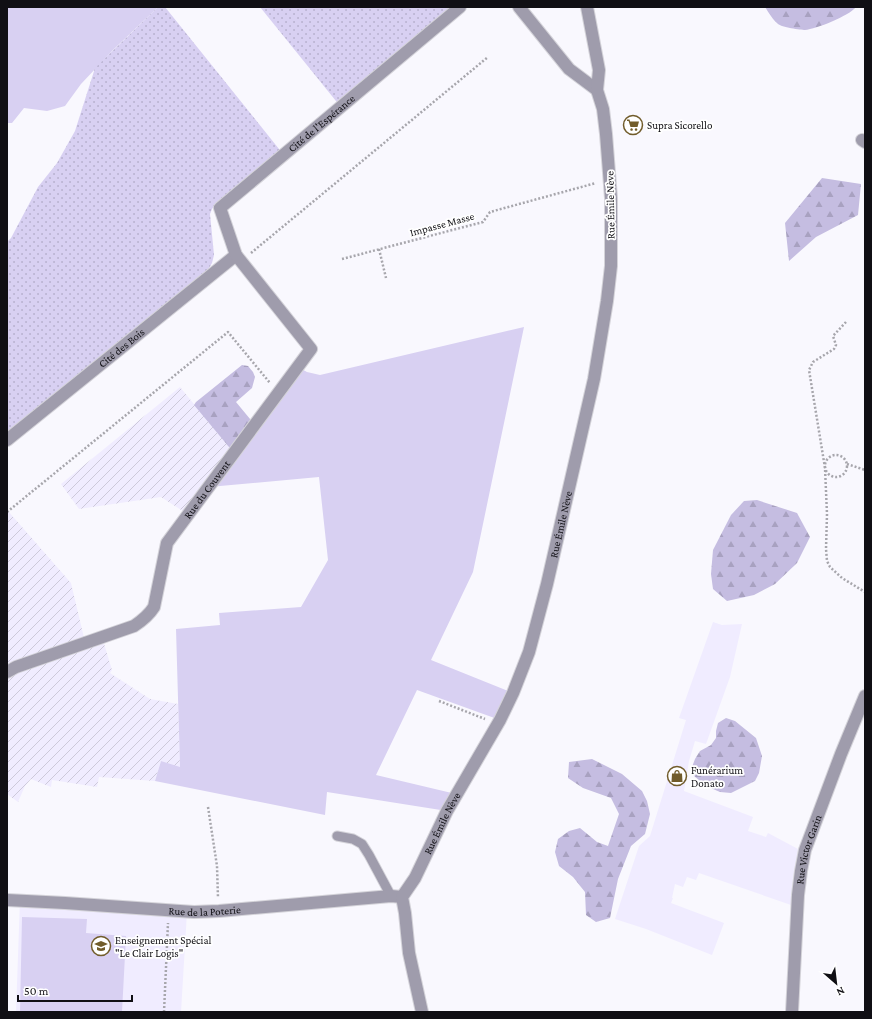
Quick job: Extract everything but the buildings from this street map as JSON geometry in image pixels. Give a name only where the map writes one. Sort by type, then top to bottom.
[{"type":"street","name":"Cité de l'Espérance","points":[[239,258],[220,208],[460,7]]},
{"type":"street","points":[[520,7],[569,69],[597,90]]},
{"type":"street","name":"Rue Émile Nève","points":[[396,897],[415,878],[447,811],[498,724],[513,693],[529,652],[548,584],[594,379],[607,301],[611,266],[612,233],[610,179],[606,134],[603,109],[597,90],[599,70],[587,7]]},
{"type":"street","name":"Rue du Couvent","points":[[7,672],[16,667],[134,626],[149,614],[154,607],[168,543],[311,348],[239,258]]},
{"type":"street","name":"Cité des Bois","points":[[7,440],[239,258]]},
{"type":"street","name":"Rue Victor Garin","points":[[792,1012],[798,895],[805,850],[838,761],[865,696]]},
{"type":"street","points":[[396,897],[405,913],[409,953],[422,1012]]},
{"type":"street","name":"Rue de la Poterie","points":[[7,900],[194,912],[396,897]]},
{"type":"lane","points":[[338,836],[353,839],[362,844],[396,897]]},
{"type":"path","points":[[239,258],[488,57]]},
{"type":"path","name":"Impasse Masse","points":[[342,259],[483,222],[490,212],[610,179]]},
{"type":"path","points":[[379,249],[386,278]]},
{"type":"path","points":[[846,322],[833,336],[836,344],[834,349],[813,362],[809,370],[825,468],[827,562],[830,567],[842,578],[865,592]]},
{"type":"path","points":[[7,512],[228,332],[278,393]]},
{"type":"path","points":[[834,455],[841,456],[846,460],[846,471],[840,476],[836,477],[829,474],[825,468],[828,458],[834,455]]},
{"type":"path","points":[[847,464],[865,470]]},
{"type":"path","points":[[439,701],[498,724]]},
{"type":"path","points":[[208,807],[217,866],[219,911]]},
{"type":"path","points":[[164,1012],[169,910]]},
{"type":"shaded area","points":[[7,7],[158,7],[113,50],[81,84],[65,106],[47,111],[24,108],[12,123],[7,123]]},
{"type":"shaded area","points":[[158,7],[165,7],[283,154],[216,203],[212,209],[210,214],[214,255],[212,263],[206,273],[7,440],[7,242],[11,238],[38,187],[57,163],[75,131],[95,68]]},
{"type":"shaded area","points":[[260,7],[460,7],[340,106]]},
{"type":"shaded area","points":[[524,327],[473,572],[431,660],[513,693],[500,720],[417,690],[376,775],[456,794],[447,811],[327,792],[325,815],[155,781],[161,761],[180,767],[176,629],[220,625],[219,613],[301,607],[328,560],[319,477],[209,487],[298,367],[307,372],[320,375]]},
{"type":"shaded area","points":[[180,387],[234,453],[189,515],[161,497],[79,509],[61,484]]},
{"type":"shaded area","points":[[8,511],[71,583],[85,642],[102,637],[112,670],[110,673],[150,699],[178,704],[180,768],[161,761],[155,781],[99,777],[97,787],[52,780],[51,787],[31,779],[25,786],[18,802],[7,794]]},
{"type":"shaded area","name":"Funérarium Donato","points":[[713,622],[722,625],[742,624],[730,677],[706,744],[695,741],[689,761],[684,791],[753,817],[748,831],[766,837],[768,833],[798,849],[793,877],[791,905],[699,873],[696,880],[687,877],[683,887],[675,884],[671,903],[724,923],[712,955],[646,929],[615,919],[639,846],[650,836],[686,720],[679,718]]},
{"type":"shaded area","name":"Enseignement Spécial \"Le Clair Logis\"","points":[[20,900],[187,912],[181,1012],[16,1012]]},
{"type":"shaded area","points":[[22,917],[87,919],[86,933],[126,936],[122,1012],[20,1012]]},
{"type":"green space","points":[[765,7],[856,7],[852,11],[832,22],[805,30],[778,24]]},
{"type":"green space","points":[[822,178],[861,184],[858,215],[816,237],[789,261],[785,223]]},
{"type":"green space","points":[[242,365],[248,366],[255,377],[252,388],[236,402],[255,425],[234,453],[194,405]]},
{"type":"green space","points":[[757,500],[797,513],[810,537],[797,563],[775,584],[754,595],[727,601],[713,589],[711,574],[713,550],[731,515],[744,501]]},
{"type":"green space","points":[[726,718],[735,721],[756,738],[762,756],[759,773],[755,781],[731,793],[720,792],[706,786],[693,775],[692,767],[700,751],[711,745],[716,738],[718,723]]},
{"type":"green space","points":[[592,759],[622,774],[642,791],[647,801],[650,814],[645,834],[631,846],[618,879],[610,918],[596,922],[586,915],[585,892],[573,877],[559,866],[555,852],[558,839],[569,831],[580,828],[597,842],[608,846],[619,814],[611,798],[583,788],[568,778],[569,762]]},
{"type":"place","name":"Supra Sicorello","points":[[633,125]]},
{"type":"place","name":"Funérarium Donato","points":[[677,776]]},
{"type":"place","name":"Enseignement Spécial \"Le Clair Logis\"","points":[[101,946]]}]
